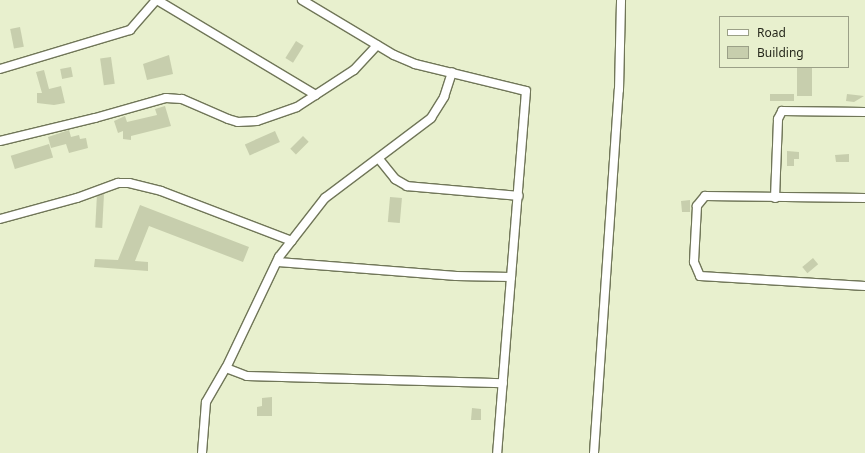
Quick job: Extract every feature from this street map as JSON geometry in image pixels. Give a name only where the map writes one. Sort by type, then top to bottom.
[{"type":"street","points":[[0,69],[130,30],[156,0],[316,95]]},
{"type":"street","points":[[594,453],[619,90],[621,0]]},
{"type":"street","points":[[307,1],[377,45],[415,64],[526,91],[519,196],[497,453]]},
{"type":"street","points":[[0,141],[95,118],[166,98],[182,99],[228,119],[247,122],[288,112],[354,70],[377,45]]},
{"type":"street","points":[[202,453],[206,402],[226,368],[278,262],[292,241],[326,198],[431,118],[444,96],[452,72]]},
{"type":"street","points":[[775,198],[778,119],[782,111],[865,112]]},
{"type":"street","points":[[379,159],[395,180],[407,186],[519,196]]},
{"type":"street","points":[[0,219],[77,198],[118,183],[129,183],[160,191],[292,241]]},
{"type":"street","points":[[865,198],[705,196],[697,206],[694,262],[700,276],[865,286]]},
{"type":"street","points":[[278,262],[456,276],[511,277]]},
{"type":"street","points":[[226,368],[247,376],[503,383]]},
{"type":"building","points":[[20,27],[24,47],[14,49],[10,29]]},
{"type":"building","points":[[296,41],[304,46],[293,63],[285,58]]},
{"type":"building","points":[[169,55],[173,74],[147,80],[143,64]]},
{"type":"building","points":[[111,57],[115,84],[104,85],[100,59]]},
{"type":"building","points":[[71,67],[73,77],[62,79],[60,69]]},
{"type":"building","points":[[797,68],[812,68],[812,96],[797,96]]},
{"type":"building","points":[[44,70],[49,89],[61,86],[65,103],[54,105],[37,103],[37,93],[42,93],[36,72]]},
{"type":"building","points":[[770,94],[794,94],[794,101],[770,101]]},
{"type":"building","points":[[847,94],[864,96],[854,102],[846,101]]},
{"type":"building","points":[[165,106],[171,126],[131,136],[131,140],[123,139],[123,131],[118,133],[114,121],[125,116],[127,122],[157,115],[155,109]]},
{"type":"building","points":[[69,130],[71,137],[79,135],[80,139],[86,138],[88,148],[69,153],[66,144],[51,148],[48,137]]},
{"type":"building","points":[[275,131],[280,142],[250,155],[245,144]]},
{"type":"building","points":[[303,136],[309,142],[296,154],[290,149]]},
{"type":"building","points":[[49,144],[53,157],[15,169],[11,156]]},
{"type":"building","points":[[787,151],[799,152],[799,159],[794,159],[794,166],[787,166]]},
{"type":"building","points":[[849,154],[849,162],[836,162],[835,155]]},
{"type":"building","points":[[97,194],[104,194],[102,228],[95,228]]},
{"type":"building","points":[[390,197],[402,198],[400,223],[388,222]]},
{"type":"building","points":[[690,200],[690,212],[682,212],[681,201]]},
{"type":"building","points":[[140,205],[249,247],[243,262],[149,226],[135,261],[148,262],[148,271],[94,267],[95,259],[118,260]]},
{"type":"building","points":[[813,258],[818,264],[807,273],[802,267]]},
{"type":"building","points":[[272,397],[272,416],[257,416],[257,407],[262,406],[262,398]]},
{"type":"building","points":[[472,408],[481,409],[481,420],[471,420]]}]
